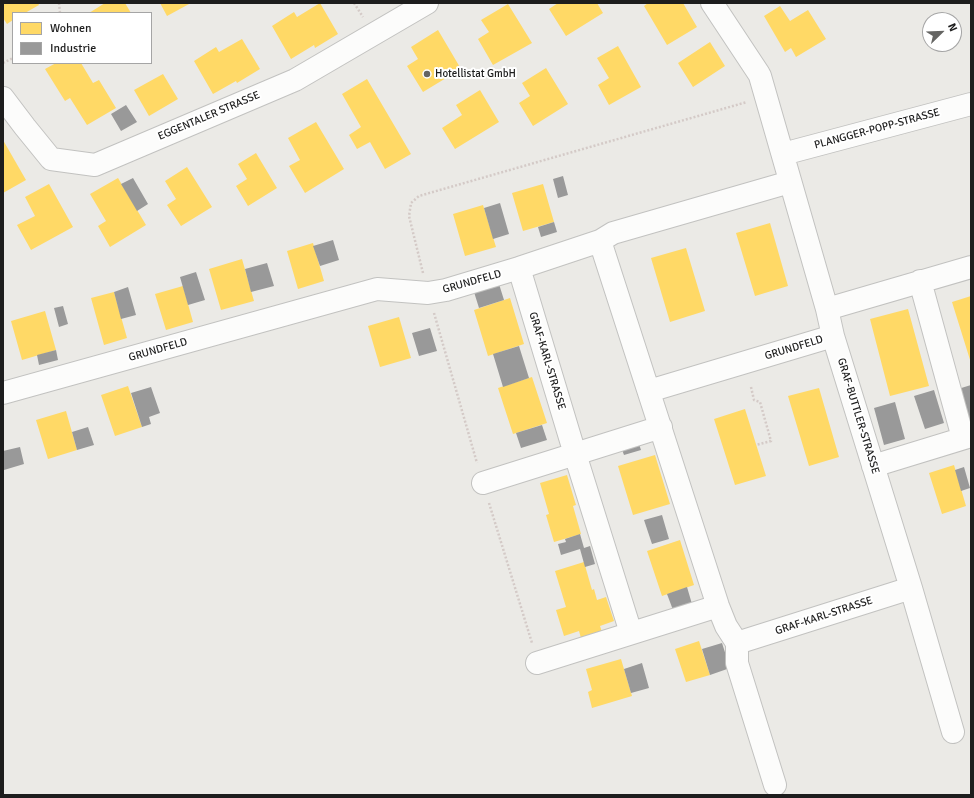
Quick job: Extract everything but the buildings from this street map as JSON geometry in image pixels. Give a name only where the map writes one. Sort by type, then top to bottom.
[{"type":"street","name":"EGGENTALER STRASSE","points":[[3,98],[52,159],[94,165],[295,80],[427,3]]},
{"type":"street","name":"GRAF-BUTTLER-STRASSE","points":[[712,3],[762,82],[827,309],[833,336],[911,588],[953,732]]},
{"type":"street","name":"PLANGGER-POPP-STRASSE","points":[[782,154],[971,104]]},
{"type":"street","name":"GRUNDFELD","points":[[3,393],[377,289],[428,293],[446,290],[600,241],[613,233],[790,182]]},
{"type":"street","points":[[600,241],[718,606],[726,626],[737,643],[737,662],[775,785]]},
{"type":"street","points":[[827,309],[971,267]]},
{"type":"street","name":"GRAF-KARL-STRASSE","points":[[519,268],[574,454],[631,633]]},
{"type":"street","points":[[873,466],[967,437],[920,282]]},
{"type":"street","name":"GRUNDFELD","points":[[649,391],[833,336]]},
{"type":"street","points":[[483,483],[661,427]]},
{"type":"street","name":"GRAF-KARL-STRASSE","points":[[737,643],[911,588]]},
{"type":"street","points":[[538,663],[718,606]]},
{"type":"path","points":[[3,63],[12,58]]},
{"type":"path","points":[[428,293],[409,216],[411,203],[419,196],[762,82]]},
{"type":"path","points":[[750,387],[754,400],[760,402],[772,441],[756,445]]},
{"type":"place","name":"Hotellistat GmbH","points":[[427,74]]}]
